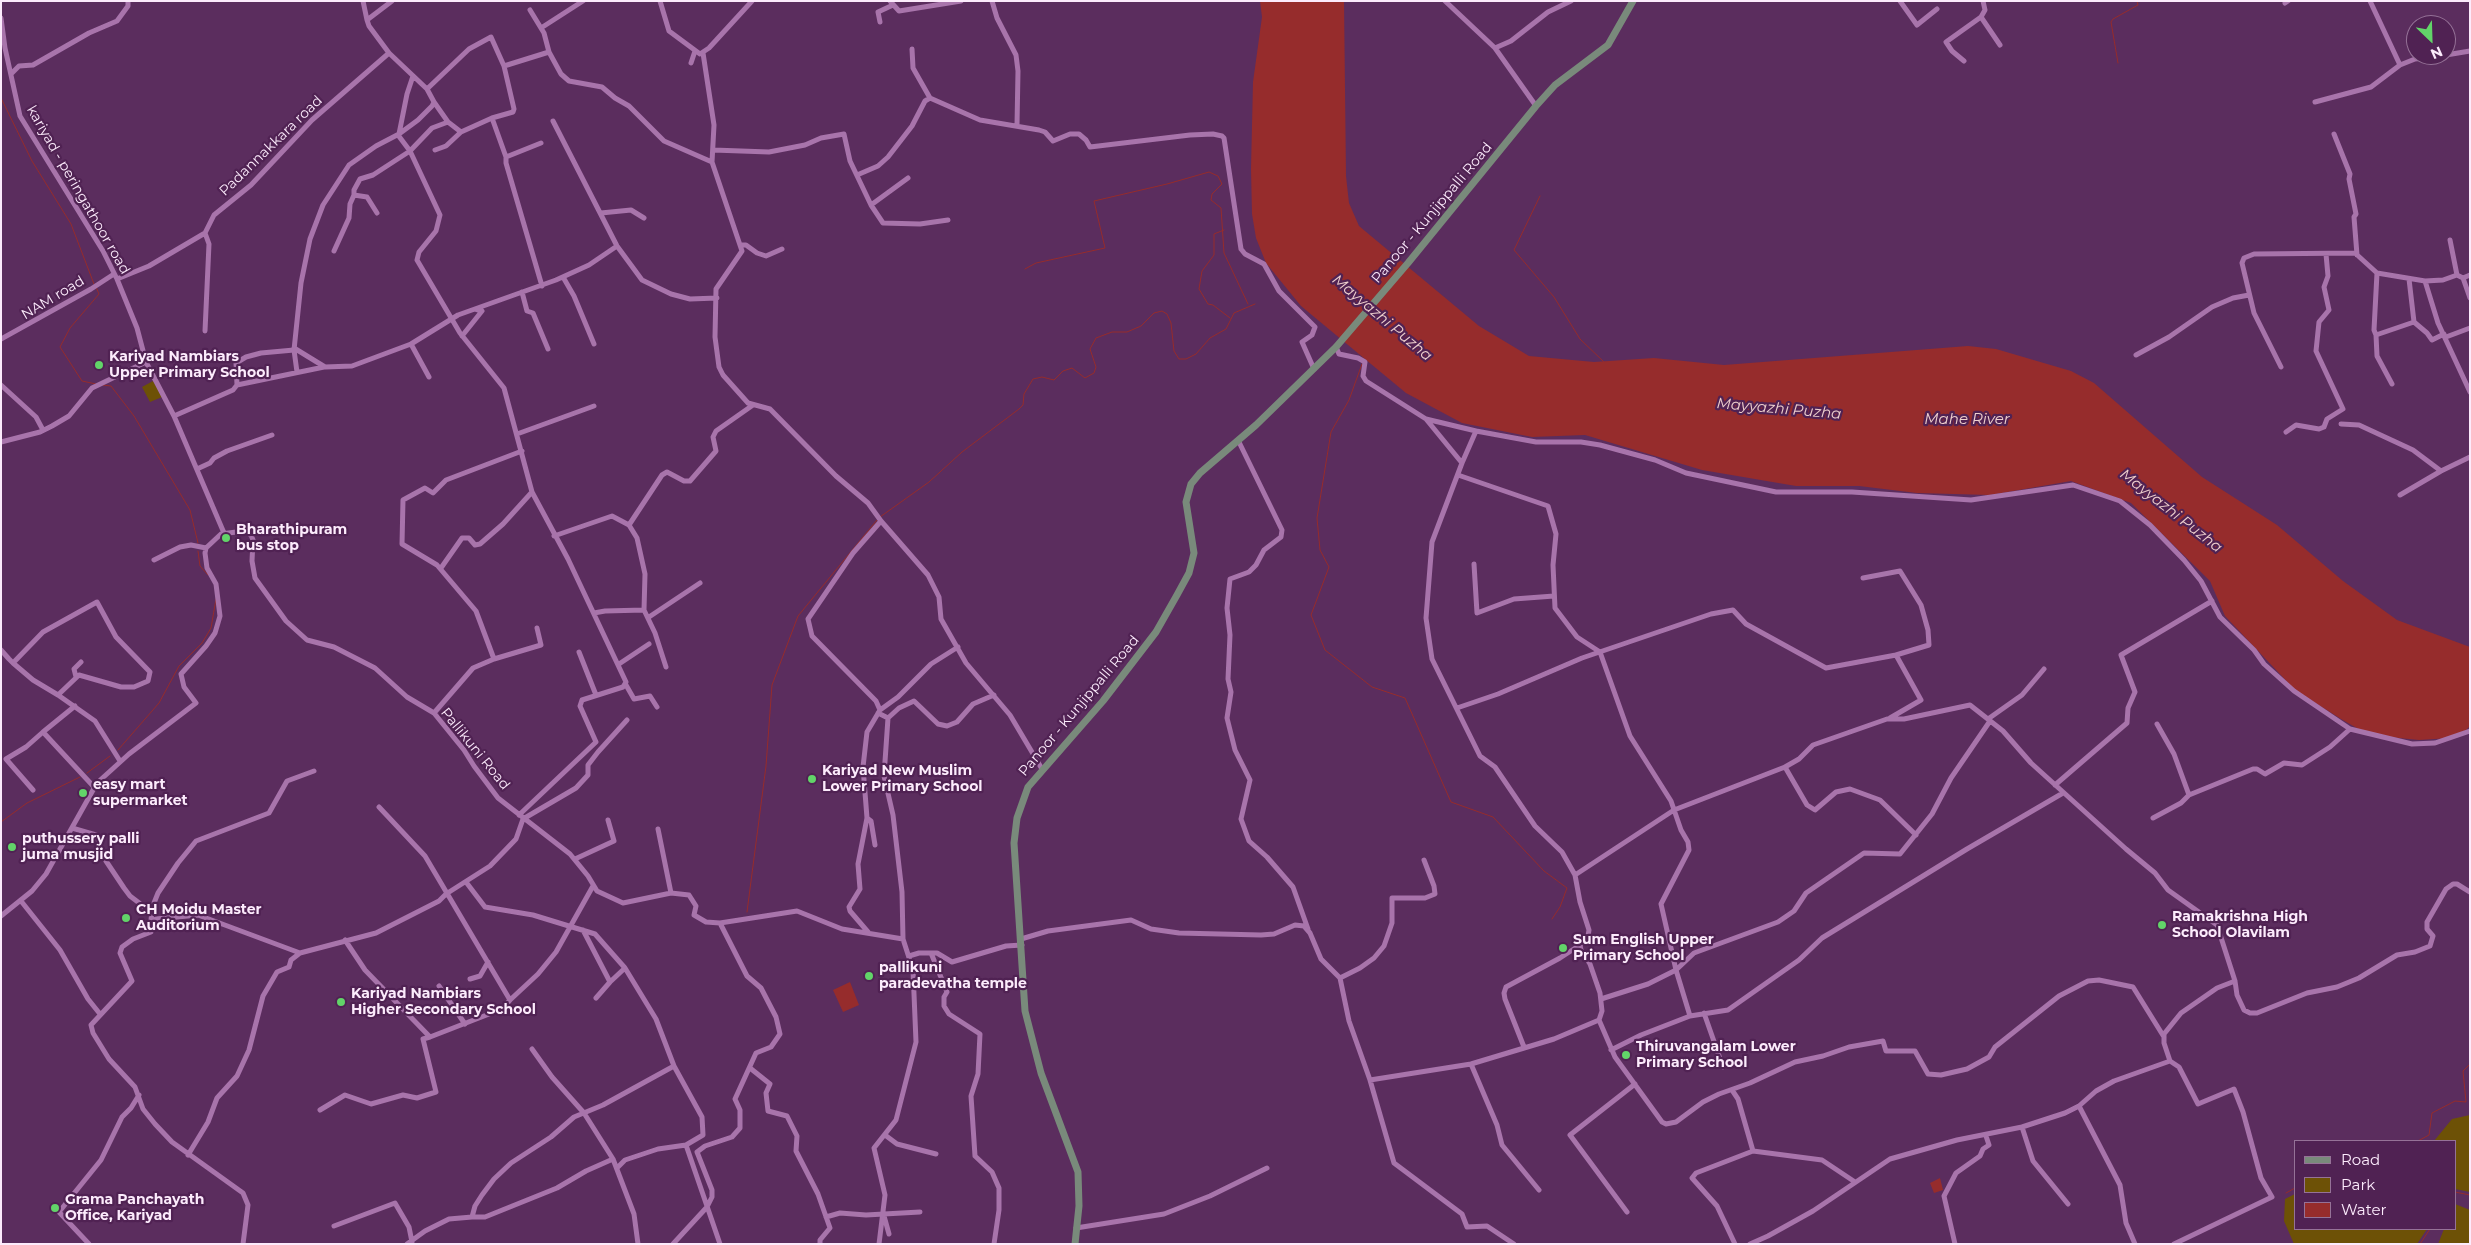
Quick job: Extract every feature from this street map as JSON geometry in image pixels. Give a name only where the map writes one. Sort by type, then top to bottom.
[{"type":"main road","name":"Panoor - Kunjippalli Road","points":[[1075,1244],[1079,1206],[1078,1172],[1047,1091],[1032,1043],[1025,1011],[1022,942],[1014,843],[1022,802],[1028,787],[1103,701],[1156,632],[1178,595],[1193,562],[1194,553],[1186,514],[1188,491],[1200,473],[1238,440],[1336,347],[1408,263],[1536,106],[1561,80],[1608,45],[1633,1]]},
{"type":"street","points":[[11,74],[19,66],[33,66],[89,33],[117,21],[128,6],[128,1]]},
{"type":"street","points":[[363,1],[369,26],[389,53],[427,89],[448,122],[461,132]]},
{"type":"street","points":[[368,20],[392,1]]},
{"type":"street","points":[[541,28],[583,1]]},
{"type":"street","points":[[660,1],[669,31],[695,51],[703,53]]},
{"type":"street","points":[[703,53],[752,1]]},
{"type":"street","points":[[880,22],[878,12],[892,3],[899,11],[961,1]]},
{"type":"street","points":[[992,1],[997,18],[1016,55],[1018,71],[1017,125]]},
{"type":"street","points":[[1445,1],[1495,48],[1536,106]]},
{"type":"street","points":[[1495,48],[1511,40],[1548,12],[1571,1]]},
{"type":"street","points":[[1900,1],[1917,25],[1937,9]]},
{"type":"street","points":[[1964,61],[1952,51],[1946,42],[1981,17],[1985,10],[1983,1]]},
{"type":"street","points":[[2370,1],[2400,65]]},
{"type":"street","points":[[530,10],[541,28],[548,44],[549,52],[561,74],[569,81],[602,87],[614,98],[629,106],[664,141],[712,162]]},
{"type":"street","points":[[1981,17],[2000,45]]},
{"type":"street","name":"kariyad - peringathoor road","points":[[1,18],[20,116],[103,251],[137,328],[146,362],[174,416],[224,532]]},
{"type":"street","points":[[427,89],[469,49],[491,37],[504,66],[514,109],[513,112],[492,118],[461,132],[446,146],[435,150]]},
{"type":"street","points":[[912,49],[913,68],[930,98],[980,120],[1017,125],[1045,132],[1053,141],[1070,134],[1080,134],[1090,147],[1190,135],[1213,134],[1222,136],[1226,148],[1241,249],[1245,254],[1264,264],[1279,291],[1315,327],[1312,335],[1302,342],[1314,369]]},
{"type":"street","points":[[691,63],[695,51]]},
{"type":"street","points":[[2456,53],[2470,51]]},
{"type":"street","points":[[504,66],[549,52]]},
{"type":"street","name":"Padannakkara road","points":[[117,280],[149,266],[205,233],[214,215],[251,185],[312,120],[389,53]]},
{"type":"street","points":[[703,53],[714,125],[712,162],[742,251],[716,289],[715,337],[719,367],[723,375],[753,405],[770,409],[836,476],[868,502],[881,521],[932,581],[939,597],[941,619],[966,663],[1018,726],[1042,769]]},
{"type":"street","points":[[2315,102],[2371,87],[2406,63]]},
{"type":"street","points":[[413,76],[398,134],[410,151],[440,215],[436,231],[419,252],[417,260],[462,336],[504,388],[532,492],[568,559],[579,586],[618,664],[626,685],[634,699],[650,696],[657,707]]},
{"type":"street","points":[[857,175],[878,166],[888,157],[912,126],[926,101],[930,98]]},
{"type":"street","points":[[297,372],[294,349],[301,283],[310,240],[323,205],[349,165],[418,120],[430,109],[434,102]]},
{"type":"street","points":[[492,118],[506,157],[542,286]]},
{"type":"street","points":[[553,121],[616,246],[642,280],[648,284],[690,299],[717,298]]},
{"type":"street","points":[[334,251],[349,218],[354,190],[360,180],[374,175],[410,151],[432,128],[448,122]]},
{"type":"street","points":[[713,150],[769,152],[805,145],[821,138],[844,134],[850,161],[871,205],[883,222],[920,224],[948,220]]},
{"type":"street","points":[[2334,134],[2350,174],[2349,179],[2356,214],[2354,217],[2357,255]]},
{"type":"street","points":[[506,157],[541,143]]},
{"type":"street","points":[[871,205],[908,178]]},
{"type":"street","points":[[354,195],[367,197],[377,213]]},
{"type":"street","points":[[601,213],[631,210],[644,218]]},
{"type":"street","points":[[205,233],[209,244],[205,331]]},
{"type":"street","points":[[2450,240],[2460,276],[2470,298]]},
{"type":"street","points":[[740,245],[766,256],[782,249]]},
{"type":"street","points":[[174,416],[233,390],[238,385],[324,367],[352,366],[411,344],[451,319],[542,286],[589,265],[616,246]]},
{"type":"street","points":[[2281,367],[2254,313],[2242,263],[2244,258],[2254,254],[2357,255],[2377,273],[2409,279],[2424,281],[2444,280],[2470,275]]},
{"type":"street","points":[[2286,432],[2296,425],[2319,429],[2324,427],[2328,419],[2343,409],[2316,350],[2319,322],[2329,310],[2324,287],[2328,276],[2326,254]]},
{"type":"street","points":[[2377,273],[2374,330],[2377,356],[2392,384]]},
{"type":"street","name":"NAM road","points":[[1,339],[84,294],[114,274]]},
{"type":"street","points":[[563,277],[574,296],[594,344]]},
{"type":"street","points":[[2409,279],[2414,322],[2427,332],[2432,340],[2470,328]]},
{"type":"street","points":[[2424,281],[2445,336],[2470,392]]},
{"type":"street","points":[[522,292],[527,311],[533,313],[548,349]]},
{"type":"street","points":[[2136,355],[2169,337],[2212,307],[2233,298],[2249,295]]},
{"type":"street","points":[[462,336],[482,311],[475,309]]},
{"type":"street","points":[[2376,335],[2414,322]]},
{"type":"street","points":[[411,344],[429,377]]},
{"type":"street","points":[[1336,347],[1339,354],[1358,358],[1365,362],[1363,376],[1366,381],[1426,419],[1462,463]]},
{"type":"street","points":[[238,385],[236,363],[246,357],[261,353],[294,349],[324,367]]},
{"type":"street","points":[[1,442],[43,430],[69,416],[96,386],[146,362]]},
{"type":"street","points":[[1,385],[36,417],[43,430]]},
{"type":"street","points":[[629,525],[662,475],[667,472],[687,482],[690,481],[716,451],[713,438],[716,431],[753,405]]},
{"type":"street","points":[[517,434],[594,406]]},
{"type":"street","points":[[1426,419],[1476,431],[1536,442],[1581,442],[1600,445],[1655,460],[1686,473],[1776,492],[1852,492],[1971,500],[2073,486],[2120,502],[2150,525],[2184,560],[2201,581],[2220,617],[2254,650],[2269,669],[2294,691],[2350,729],[2412,744],[2435,743],[2470,731]]},
{"type":"street","points":[[2341,424],[2359,425],[2414,450],[2442,471]]},
{"type":"street","points":[[1476,431],[1432,542],[1426,618],[1432,659],[1480,756],[1495,767],[1535,826],[1562,852],[1575,875],[1580,902],[1589,930],[1588,936],[1580,945],[1560,958],[1506,986],[1505,999],[1524,1047]]},
{"type":"street","points":[[197,469],[210,463],[214,458],[226,451],[272,435]]},
{"type":"street","points":[[1238,440],[1282,530],[1281,537],[1264,550],[1256,565],[1249,572],[1230,579],[1227,608],[1230,635],[1228,679],[1231,692],[1227,718],[1235,750],[1250,780],[1241,819],[1249,841],[1267,857],[1293,887],[1321,959],[1340,978],[1349,1021],[1370,1080],[1394,1163],[1462,1214],[1467,1227],[1487,1226],[1514,1244]]},
{"type":"street","points":[[494,659],[476,611],[441,568],[402,544],[403,500],[424,488],[434,493],[446,480],[522,451]]},
{"type":"street","points":[[2400,494],[2470,458]]},
{"type":"street","points":[[1458,476],[1548,506],[1556,534],[1553,566],[1555,608],[1577,637],[1600,652],[1630,736],[1672,801],[1689,850],[1661,904],[1676,970],[1690,1016]]},
{"type":"street","points":[[441,568],[462,538],[469,538],[475,545],[480,544],[503,524],[532,492]]},
{"type":"street","points":[[554,536],[612,516],[629,525],[637,538],[645,574],[644,610],[649,617],[666,667]]},
{"type":"street","points":[[881,521],[853,553],[808,619],[812,636],[876,701],[879,711],[888,718]]},
{"type":"street","name":"Pallikuni Road","points":[[224,532],[244,531],[251,535],[252,569],[255,578],[278,611],[307,640],[360,658],[375,668],[407,697],[434,714],[464,750],[498,798],[575,859],[593,886]]},
{"type":"street","points":[[1,916],[22,900],[46,874],[94,787],[120,762],[196,703],[184,687],[181,674],[215,633],[220,616],[216,584],[205,562],[206,548],[224,532]]},
{"type":"street","points":[[154,560],[180,547],[191,545],[206,548]]},
{"type":"street","points":[[1474,564],[1477,613],[1514,599],[1554,596]]},
{"type":"street","points":[[1457,708],[1498,694],[1541,674],[1600,652],[1711,614],[1733,610],[1746,624],[1826,668],[1896,655],[1929,645],[1928,630],[1921,605],[1900,571],[1863,578]]},
{"type":"street","points":[[649,617],[700,583]]},
{"type":"street","points":[[2055,785],[2127,723],[2128,708],[2135,692],[2121,655],[2212,601]]},
{"type":"street","points":[[13,662],[44,632],[97,602],[116,637],[150,672],[148,681],[134,686],[121,686],[82,675],[76,676],[58,695]]},
{"type":"street","points":[[594,614],[605,611],[644,610]]},
{"type":"street","points":[[434,714],[473,668],[541,644],[537,628]]},
{"type":"street","points":[[618,664],[649,644]]},
{"type":"street","points":[[868,932],[850,911],[849,907],[860,890],[858,864],[867,818],[863,767],[867,732],[879,711],[898,697],[931,664],[958,647]]},
{"type":"street","points":[[1,650],[33,680],[95,720],[120,762]]},
{"type":"street","points":[[579,652],[596,695]]},
{"type":"street","points":[[1575,875],[1674,810],[1785,767],[1799,759],[1814,745],[1887,719],[1921,700],[1896,655]]},
{"type":"street","points":[[76,676],[74,669],[81,662]]},
{"type":"street","points":[[1601,999],[1627,992],[1676,970],[1694,953],[1778,922],[1794,911],[1806,893],[1864,853],[1900,854],[1932,814],[1951,778],[1989,720],[2022,695],[2044,669]]},
{"type":"street","points":[[188,1155],[208,1122],[217,1098],[238,1076],[248,1050],[258,1011],[269,982],[277,972],[289,967],[291,960],[300,953],[376,933],[439,901],[503,854],[516,839],[521,817],[596,742],[580,706],[582,700],[626,685]]},
{"type":"street","points":[[879,1244],[884,1188],[874,1148],[896,1120],[916,1042],[913,970],[902,939],[902,892],[892,815],[884,776],[888,718],[899,708],[914,701],[938,724],[946,726],[957,722],[973,704],[994,695]]},
{"type":"street","points":[[1887,719],[1904,719],[1970,705],[1989,720],[2063,793],[2155,873],[2168,890],[2217,925],[2235,981],[2237,995],[2244,1010],[2250,1014],[2307,993],[2337,987],[2359,978],[2397,955],[2415,952],[2430,946],[2433,936],[2428,929],[2427,922],[2446,889],[2453,884],[2457,884],[2470,892]]},
{"type":"street","points":[[33,790],[6,759],[26,747],[75,706]]},
{"type":"street","points":[[521,817],[576,788],[588,775],[588,765],[627,720]]},
{"type":"street","points":[[2157,724],[2174,754],[2189,795]]},
{"type":"street","points":[[2153,818],[2182,803],[2189,795],[2253,769],[2256,768],[2265,774],[2284,763],[2302,765],[2330,747],[2350,729]]},
{"type":"street","points":[[43,732],[94,787]]},
{"type":"street","points":[[1785,767],[1807,805],[1815,810],[1836,792],[1850,789],[1880,800],[1916,835]]},
{"type":"street","points":[[243,1244],[247,1198],[220,1175],[188,1155],[155,1124],[143,1109],[135,1087],[110,1059],[93,1033],[91,1025],[132,981],[120,950],[125,944],[150,932],[151,912],[166,880],[196,841],[269,813],[287,781],[314,771]]},
{"type":"street","points":[[1611,1050],[1641,1035],[1690,1016],[1728,1010],[1799,960],[1822,938],[1966,849],[2063,793]]},
{"type":"street","points":[[379,807],[425,856],[510,1000]]},
{"type":"street","points":[[867,818],[871,821],[875,845]]},
{"type":"street","points":[[575,859],[614,842],[608,820]]},
{"type":"street","points":[[72,828],[96,835],[111,869],[124,888],[130,896],[151,912]]},
{"type":"street","points":[[658,830],[671,893]]},
{"type":"street","points":[[1340,978],[1360,968],[1374,958],[1384,946],[1392,923],[1392,898],[1425,898],[1435,894],[1434,886],[1424,860]]},
{"type":"street","points":[[466,882],[485,907],[533,915],[595,934],[625,968],[656,1018],[674,1066],[702,1117],[703,1135],[686,1145],[658,1149],[625,1160],[618,1167]]},
{"type":"street","points":[[320,1110],[344,1095],[371,1104],[403,1095],[416,1098],[436,1092],[423,1039],[502,1009],[538,974],[572,926],[593,886],[607,897],[623,903],[671,893],[689,895],[696,906],[694,915],[706,922],[720,922],[797,911],[842,929],[902,939]]},
{"type":"street","points":[[22,900],[74,970],[88,999],[100,1014]]},
{"type":"street","points":[[151,921],[198,915],[300,953]]},
{"type":"street","points":[[909,956],[931,953],[941,954],[952,962],[1022,942],[1048,930],[1131,920],[1151,929],[1179,933],[1249,936],[1274,934],[1295,925],[1308,929]]},
{"type":"street","points":[[673,1244],[707,1207],[712,1197],[712,1190],[696,1152],[705,1146],[732,1137],[740,1128],[740,1110],[735,1099],[756,1053],[771,1047],[780,1034],[776,1017],[761,988],[747,976],[720,922]]},
{"type":"street","points":[[583,930],[610,982]]},
{"type":"street","points":[[345,940],[366,970],[430,1037]]},
{"type":"street","points":[[1370,1080],[1471,1064],[1554,1039],[1599,1020],[1602,1016],[1601,999],[1590,964],[1583,956],[1580,945]]},
{"type":"street","points":[[931,953],[947,992],[944,1006],[949,1014],[980,1034],[978,1074],[971,1096],[974,1156],[992,1172],[999,1188],[999,1210],[994,1244]]},
{"type":"street","points":[[470,979],[480,976],[488,962]]},
{"type":"street","points":[[596,998],[625,968]]},
{"type":"street","points":[[1599,1020],[1611,1050],[1662,1122],[1666,1124],[1676,1122],[1719,1094],[1795,1062],[1823,1056],[1849,1047],[1883,1041],[1886,1051],[1915,1050],[1928,1074],[1941,1075],[1967,1069],[1990,1057],[1995,1047],[2059,996],[2094,980],[2133,987],[2164,1037],[2170,1061],[2179,1066],[2198,1104],[2234,1089],[2243,1112],[2261,1178],[2272,1197],[2174,1244]]},
{"type":"street","points":[[2164,1037],[2164,1034],[2181,1013],[2192,1004],[2217,988],[2235,981]]},
{"type":"street","points":[[439,986],[465,1024]]},
{"type":"street","points":[[1704,1013],[1723,1067]]},
{"type":"street","points":[[532,1049],[552,1077],[584,1113],[618,1167],[634,1214],[638,1244]]},
{"type":"street","points":[[1750,1244],[1797,1220],[1890,1159],[1957,1140],[1986,1136],[2022,1127],[2065,1113],[2114,1081],[2170,1061]]},
{"type":"street","points":[[1471,1064],[1497,1125],[1502,1145],[1539,1190]]},
{"type":"street","points":[[472,1217],[475,1206],[501,1171],[551,1136],[574,1117],[674,1066]]},
{"type":"street","points":[[750,1068],[770,1084],[766,1093],[768,1111],[787,1116],[797,1136],[796,1150],[830,1228],[820,1240],[820,1244]]},
{"type":"street","points":[[1627,1212],[1570,1135],[1636,1084]]},
{"type":"street","points":[[1732,1090],[1738,1100],[1753,1151]]},
{"type":"street","points":[[89,1244],[59,1212],[101,1160],[122,1117],[131,1108],[139,1095]]},
{"type":"street","points":[[2078,1106],[2120,1185],[2126,1223],[2135,1244]]},
{"type":"street","points":[[2022,1127],[2033,1161],[2068,1204]]},
{"type":"street","points":[[885,1135],[897,1144],[936,1154]]},
{"type":"street","points":[[1955,1244],[1944,1196],[1956,1173],[1980,1156],[1984,1148],[1989,1146],[1986,1136]]},
{"type":"street","points":[[686,1145],[720,1244]]},
{"type":"street","points":[[1735,1244],[1717,1206],[1692,1178],[1696,1173],[1753,1151],[1822,1160],[1855,1182]]},
{"type":"street","points":[[410,1243],[425,1231],[448,1219],[485,1217],[557,1188],[586,1171],[613,1159]]},
{"type":"street","points":[[1076,1228],[1152,1218],[1210,1196],[1267,1168]]},
{"type":"street","points":[[334,1226],[395,1203],[409,1227],[410,1243]]},
{"type":"street","points":[[826,1217],[840,1213],[866,1215],[920,1212]]},
{"type":"street","points":[[883,1213],[889,1234]]},
{"type":"green space","points":[[153,381],[162,397],[150,402],[142,387]]},
{"type":"green space","points":[[2470,1115],[2470,1192],[2456,1189],[2456,1140],[2435,1140],[2452,1119]]},
{"type":"green space","points":[[2294,1194],[2294,1230],[2426,1230],[2417,1244],[2294,1244],[2284,1221],[2285,1199]]},
{"type":"green space","points":[[2456,1204],[2470,1210],[2470,1244],[2438,1244],[2444,1230],[2456,1230]]},
{"type":"water","name":"Mahe River","points":[[1260,1],[1344,1],[1346,176],[1349,203],[1359,226],[1479,326],[1529,356],[1594,362],[1654,358],[1724,365],[1968,346],[1996,349],[2071,371],[2094,383],[2202,477],[2277,525],[2343,581],[2397,620],[2470,647],[2470,726],[2450,738],[2419,740],[2389,737],[2362,731],[2341,719],[2295,690],[2225,616],[2210,581],[2131,503],[2071,481],[1990,495],[1917,493],[1859,486],[1796,486],[1702,470],[1585,435],[1532,437],[1462,423],[1406,393],[1301,306],[1266,263],[1256,238],[1252,214],[1251,169],[1253,82],[1262,17]]},
{"type":"water","points":[[850,982],[859,1005],[843,1012],[833,990]]},
{"type":"water","points":[[1940,1178],[1943,1190],[1934,1193],[1930,1183]]},
{"type":"waterway","points":[[2118,63],[2111,22],[2138,5],[2137,1]]},
{"type":"waterway","points":[[1,98],[32,161],[71,224],[94,284]]},
{"type":"waterway","points":[[1025,269],[1036,263],[1105,248],[1094,201],[1209,172],[1218,176],[1222,184],[1212,194],[1211,200],[1221,208],[1224,253],[1248,304]]},
{"type":"waterway","points":[[1540,196],[1514,250],[1554,297],[1580,339],[1604,362]]},
{"type":"waterway","points":[[1224,230],[1214,234],[1214,255],[1202,271],[1199,289],[1208,304],[1213,305],[1230,318]]},
{"type":"waterway","points":[[96,287],[99,294],[70,328],[60,347],[82,381],[96,384]]},
{"type":"waterway","points":[[880,517],[929,482],[962,452],[1019,409],[1023,405],[1024,394],[1033,379],[1042,377],[1054,380],[1063,371],[1072,368],[1085,378],[1094,373],[1096,367],[1090,349],[1096,338],[1112,332],[1127,332],[1141,326],[1154,313],[1162,311],[1167,314],[1171,323],[1174,351],[1179,359],[1186,359],[1196,354],[1210,338],[1226,329],[1234,313],[1255,304]]},
{"type":"waterway","points":[[1362,364],[1349,400],[1331,432],[1317,518],[1320,550],[1329,567],[1311,615],[1325,650],[1372,687],[1405,698],[1451,802],[1493,817],[1544,871],[1567,888],[1560,907],[1552,919]]},
{"type":"waterway","points":[[103,385],[111,386],[134,416],[190,510],[198,543]]},
{"type":"waterway","points":[[747,912],[766,766],[772,685],[798,616],[877,520]]},
{"type":"waterway","points":[[198,551],[200,566],[208,575]]},
{"type":"waterway","points":[[118,750],[159,703],[179,666],[202,643],[211,628],[216,599]]},
{"type":"waterway","points":[[87,773],[110,756]]},
{"type":"waterway","points":[[1,822],[27,803],[80,777]]},
{"type":"waterway","points":[[2420,1140],[2429,1135],[2432,1113],[2455,1101],[2466,1102],[2463,1071],[2470,1064]]},
{"type":"waterway","points":[[2286,1193],[2294,1189]]},
{"type":"waterway","points":[[2456,1192],[2470,1195]]},
{"type":"waterway","points":[[2420,1244],[2429,1230]]},
{"type":"place","name":"Kariyad Nambiars Upper Primary School","points":[[99,365]]},
{"type":"place","name":"Bharathipuram bus stop","points":[[226,538]]},
{"type":"place","name":"Kariyad New Muslim Lower Primary School","points":[[812,779]]},
{"type":"place","name":"easy mart supermarket","points":[[83,793]]},
{"type":"place","name":"puthussery palli juma musjid","points":[[12,847]]},
{"type":"place","name":"CH Moidu Master Auditorium","points":[[126,918]]},
{"type":"place","name":"Ramakrishna High School Olavilam","points":[[2162,925]]},
{"type":"place","name":"Sum English Upper Primary School","points":[[1563,948]]},
{"type":"place","name":"pallikuni paradevatha temple","points":[[869,976]]},
{"type":"place","name":"Kariyad Nambiars Higher Secondary School","points":[[341,1002]]},
{"type":"place","name":"Thiruvangalam Lower Primary School","points":[[1626,1055]]},
{"type":"place","name":"Grama Panchayath Office, Kariyad","points":[[55,1208]]},
{"type":"water label","name":"Mayyazhi Puzha","points":[[1382,318]]},
{"type":"water label","name":"Mayyazhi Puzha","points":[[1779,409]]},
{"type":"water label","name":"Mayyazhi Puzha","points":[[2171,511]]}]
